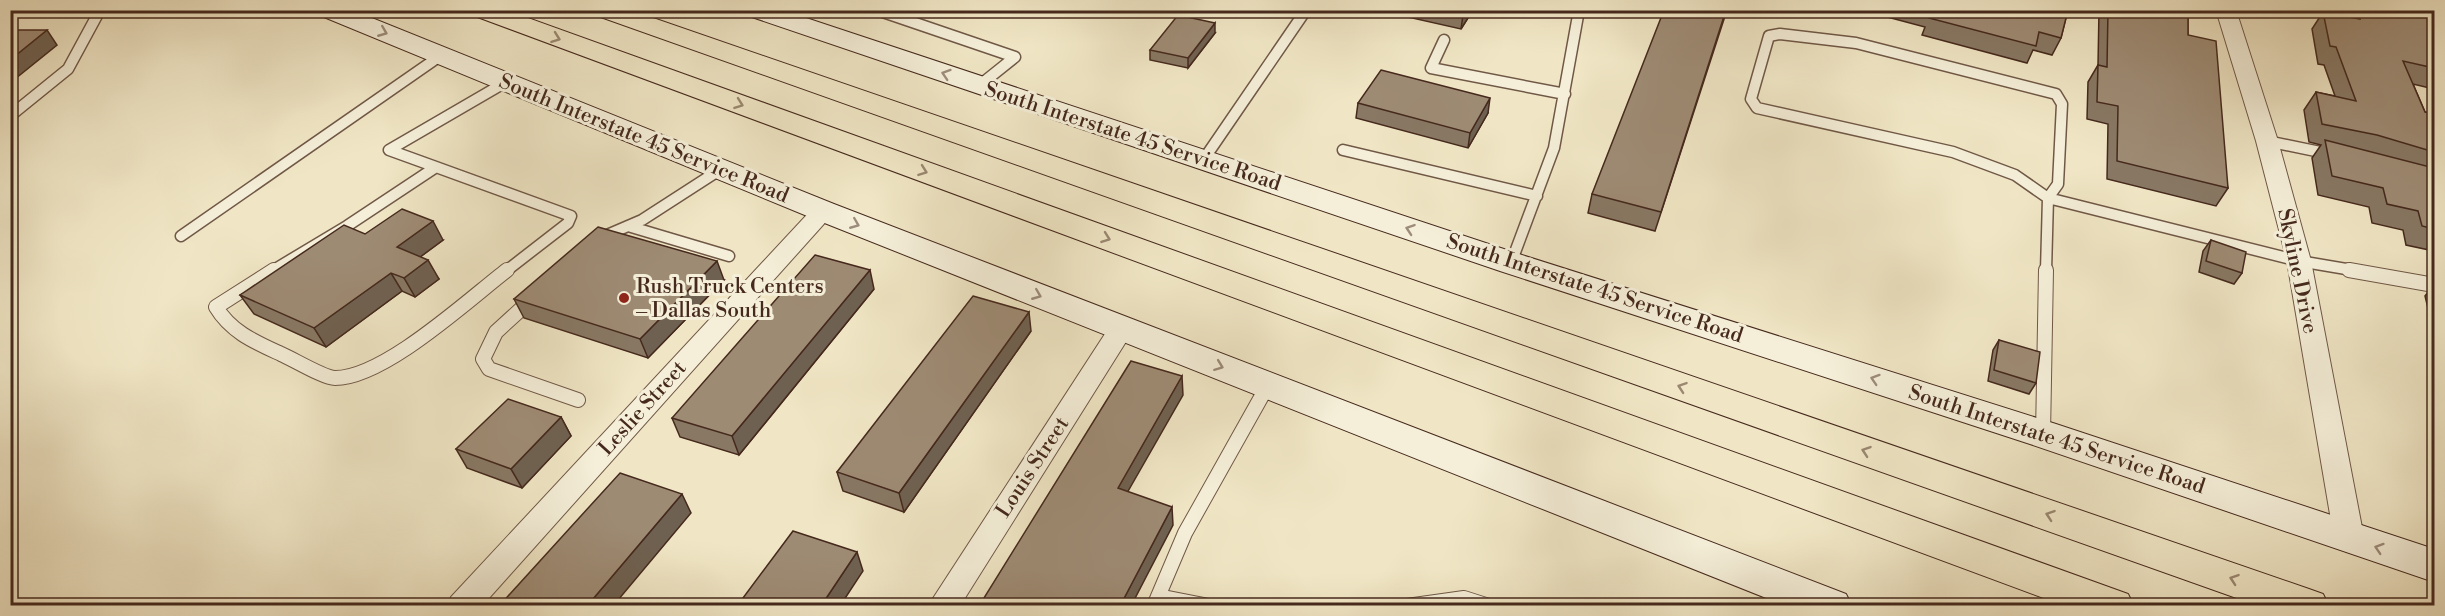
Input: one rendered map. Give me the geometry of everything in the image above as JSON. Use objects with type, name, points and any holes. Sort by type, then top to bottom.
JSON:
[{"type":"highway","points":[[482,10],[2114,606]]},
{"type":"highway","points":[[604,10],[2309,606]]},
{"type":"main road","name":"South Interstate 45 Service Road","points":[[328,10],[823,211],[1832,606]]},
{"type":"main road","name":"South Interstate 45 Service Road","points":[[755,10],[1511,263],[2043,434],[2434,566]]},
{"type":"street","name":"Skyline Drive","points":[[2226,10],[2267,141],[2299,261],[2349,538]]},
{"type":"street","name":"Leslie Street","points":[[462,606],[823,211]]},
{"type":"street","name":"Louis Street","points":[[944,606],[1121,329]]},
{"type":"lane","points":[[10,116],[68,69],[100,10]]},
{"type":"lane","points":[[877,10],[1015,57],[980,85]]},
{"type":"lane","points":[[1204,159],[1306,10]]},
{"type":"lane","points":[[1511,263],[1554,148],[1579,10]]},
{"type":"lane","points":[[2043,434],[2048,198],[2058,184],[2062,104],[2056,94],[1856,43],[1780,34],[1769,36],[1751,99],[1757,108],[1953,152],[2015,176],[2048,198],[2299,261],[2434,285]]},
{"type":"lane","points":[[1444,40],[1431,68],[1565,94]]},
{"type":"lane","points":[[181,236],[440,56]]},
{"type":"lane","points":[[436,167],[348,226],[243,288],[216,307],[226,323],[250,339],[334,378],[372,369],[421,337],[568,223],[571,216],[436,167],[389,150],[506,82]]},
{"type":"lane","points":[[2267,141],[2337,156]]},
{"type":"lane","points":[[1343,150],[1537,196]]},
{"type":"lane","points":[[593,242],[658,211],[721,169]]},
{"type":"lane","points":[[628,226],[729,256]]},
{"type":"lane","points":[[536,295],[496,332],[483,359],[489,369],[578,399]]},
{"type":"lane","points":[[1209,606],[1156,601],[1185,533],[1268,385]]},
{"type":"lane","points":[[1407,606],[1464,598],[1489,606]]},
{"type":"building","points":[[1445,10],[1466,10],[1463,15]]},
{"type":"building","points":[[1664,10],[1726,10],[1661,212],[1592,194]]},
{"type":"building","points":[[1932,10],[2068,10],[2061,38],[2039,32],[2036,46],[1929,18]]},
{"type":"building","points":[[2108,10],[2188,10],[2188,35],[2216,41],[2228,188],[2117,161],[2118,106],[2097,102],[2098,65],[2107,67]]},
{"type":"building","points":[[2358,10],[2410,10],[2434,15],[2434,68],[2403,61],[2425,112],[2434,114],[2434,152],[2377,135],[2322,124],[2316,92],[2356,101],[2336,47],[2330,46],[2323,12],[2360,19]]},
{"type":"building","points":[[1178,15],[1215,23],[1188,58],[1150,50]]},
{"type":"building","points":[[10,30],[47,30],[10,60]]},
{"type":"building","points":[[1381,70],[1490,98],[1470,133],[1358,103]]},
{"type":"building","points":[[2325,140],[2434,168],[2434,229],[2422,226],[2418,211],[2387,204],[2383,188],[2332,176]]},
{"type":"building","points":[[402,209],[433,221],[397,247],[428,260],[404,278],[391,273],[314,328],[240,295],[344,225],[365,234]]},
{"type":"building","name":"Rush Truck Centers – Dallas South","points":[[598,227],[717,261],[640,339],[514,299]]},
{"type":"building","points":[[2211,240],[2246,252],[2242,273],[2206,261]]},
{"type":"building","points":[[815,255],[870,270],[732,436],[672,418]]},
{"type":"building","points":[[973,296],[1029,312],[899,493],[837,472]]},
{"type":"building","points":[[1999,340],[2040,352],[2036,383],[1994,370]]},
{"type":"building","points":[[1131,361],[1182,376],[1118,488],[1172,507],[1120,606],[979,606]]},
{"type":"building","points":[[508,399],[561,417],[511,469],[456,449]]},
{"type":"building","points":[[620,473],[682,494],[587,606],[499,606]]},
{"type":"building","points":[[793,531],[857,552],[821,606],[737,606]]},
{"type":"place","name":"Rush Truck Centers – Dallas South","points":[[624,298]]}]
